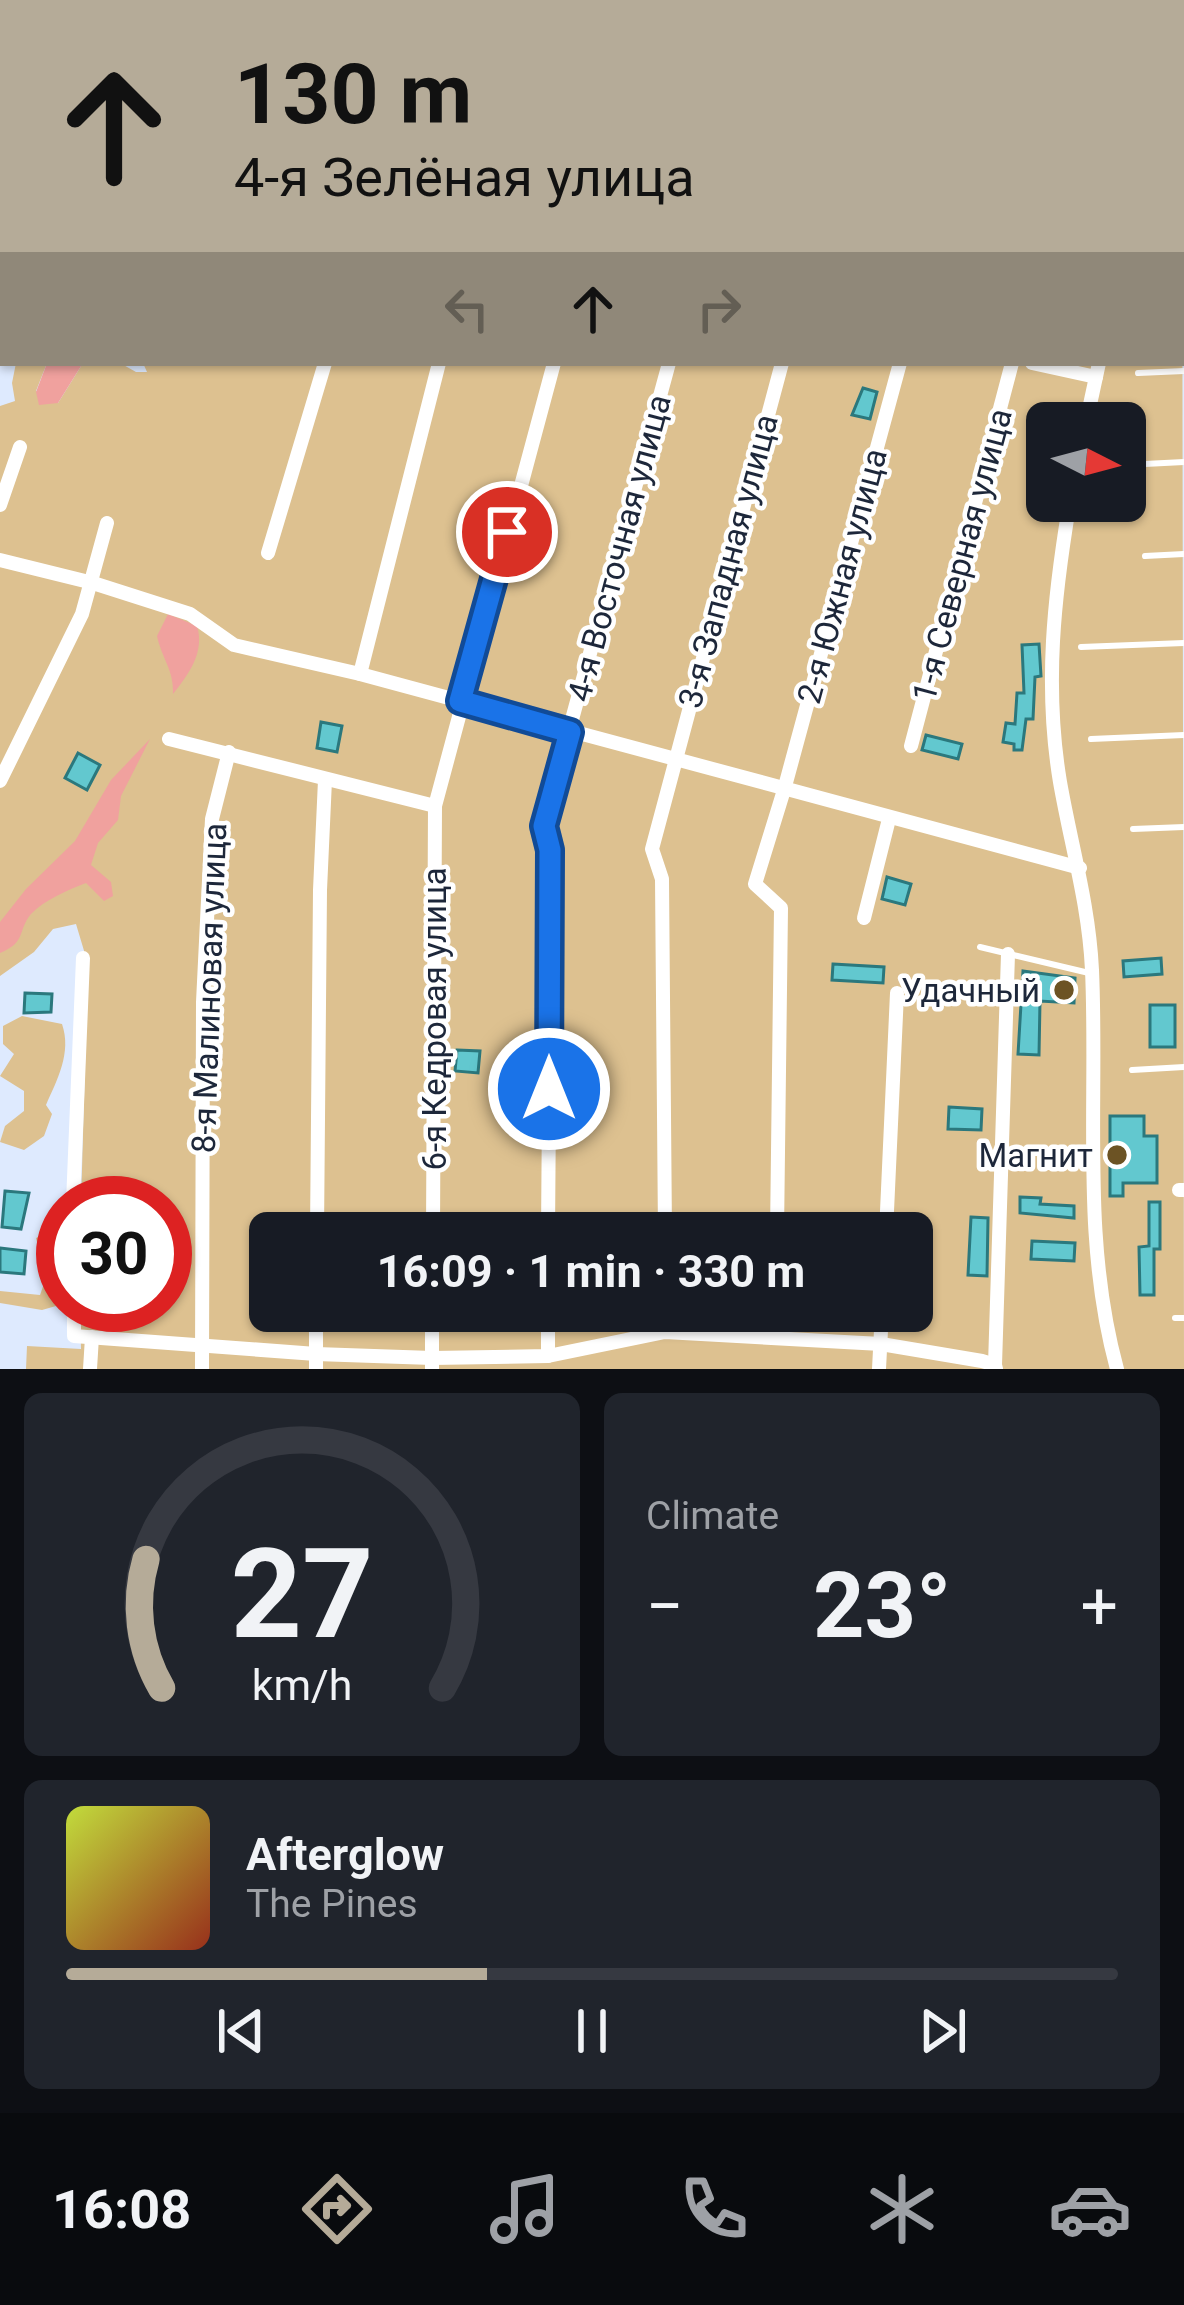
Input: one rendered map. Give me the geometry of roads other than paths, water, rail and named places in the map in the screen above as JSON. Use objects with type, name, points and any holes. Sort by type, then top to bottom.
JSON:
[{"type":"street","points":[[268,553],[325,366]]},
{"type":"street","points":[[360,674],[438,366]]},
{"type":"street","name":"6-я Кедровая улица","points":[[433,1212],[435,806],[553,366]]},
{"type":"street","name":"4-я Восточная улица","points":[[548,1212],[550,850],[544,826],[668,366]]},
{"type":"street","name":"3-я Западная улица","points":[[664,1212],[662,879],[652,849],[781,366]]},
{"type":"street","name":"2-я Южная улица","points":[[777,1212],[781,908],[754,884],[899,366]]},
{"type":"street","name":"1-я Северная улица","points":[[911,746],[1011,366]]},
{"type":"street","points":[[1060,366],[1097,370],[1090,402]]},
{"type":"street","points":[[0,505],[20,447]]},
{"type":"street","points":[[1067,522],[1054,605],[1051,698],[1093,974],[1095,1245],[1117,1369]]},
{"type":"street","points":[[0,781],[82,614],[107,523]]},
{"type":"street","points":[[0,560],[190,614],[234,645],[360,674],[1080,868]]},
{"type":"street","points":[[169,739],[435,806]]},
{"type":"street","name":"8-я Малиновая улица","points":[[202,1369],[203,1002],[212,819],[229,752]]},
{"type":"street","points":[[317,1212],[320,890],[326,780]]},
{"type":"street","points":[[864,918],[890,818]]},
{"type":"street","points":[[74,1332],[74,1336],[203,1345],[316,1362],[432,1364],[548,1356],[665,1332],[776,1336],[881,1344],[996,1367],[1008,954]]},
{"type":"street","points":[[74,1176],[83,958]]},
{"type":"street","points":[[887,1212],[897,993]]},
{"type":"street","points":[[432,1332],[432,1364]]},
{"type":"street","points":[[548,1332],[548,1356]]},
{"type":"street","points":[[879,1369],[881,1332]]},
{"type":"street","points":[[90,1369],[92,1337]]},
{"type":"lane","points":[[1138,373],[1184,370]]},
{"type":"lane","points":[[1146,465],[1184,462]]},
{"type":"lane","points":[[1145,556],[1184,554]]},
{"type":"lane","points":[[1081,647],[1184,643]]},
{"type":"lane","points":[[1091,739],[1184,735]]},
{"type":"lane","points":[[1133,829],[1184,826]]},
{"type":"lane","points":[[980,947],[1093,974]]},
{"type":"lane","points":[[1132,1070],[1184,1067]]},
{"type":"place","name":"Удачный","points":[[1064,990]]},
{"type":"place","name":"Магнит","points":[[1117,1155]]}]
